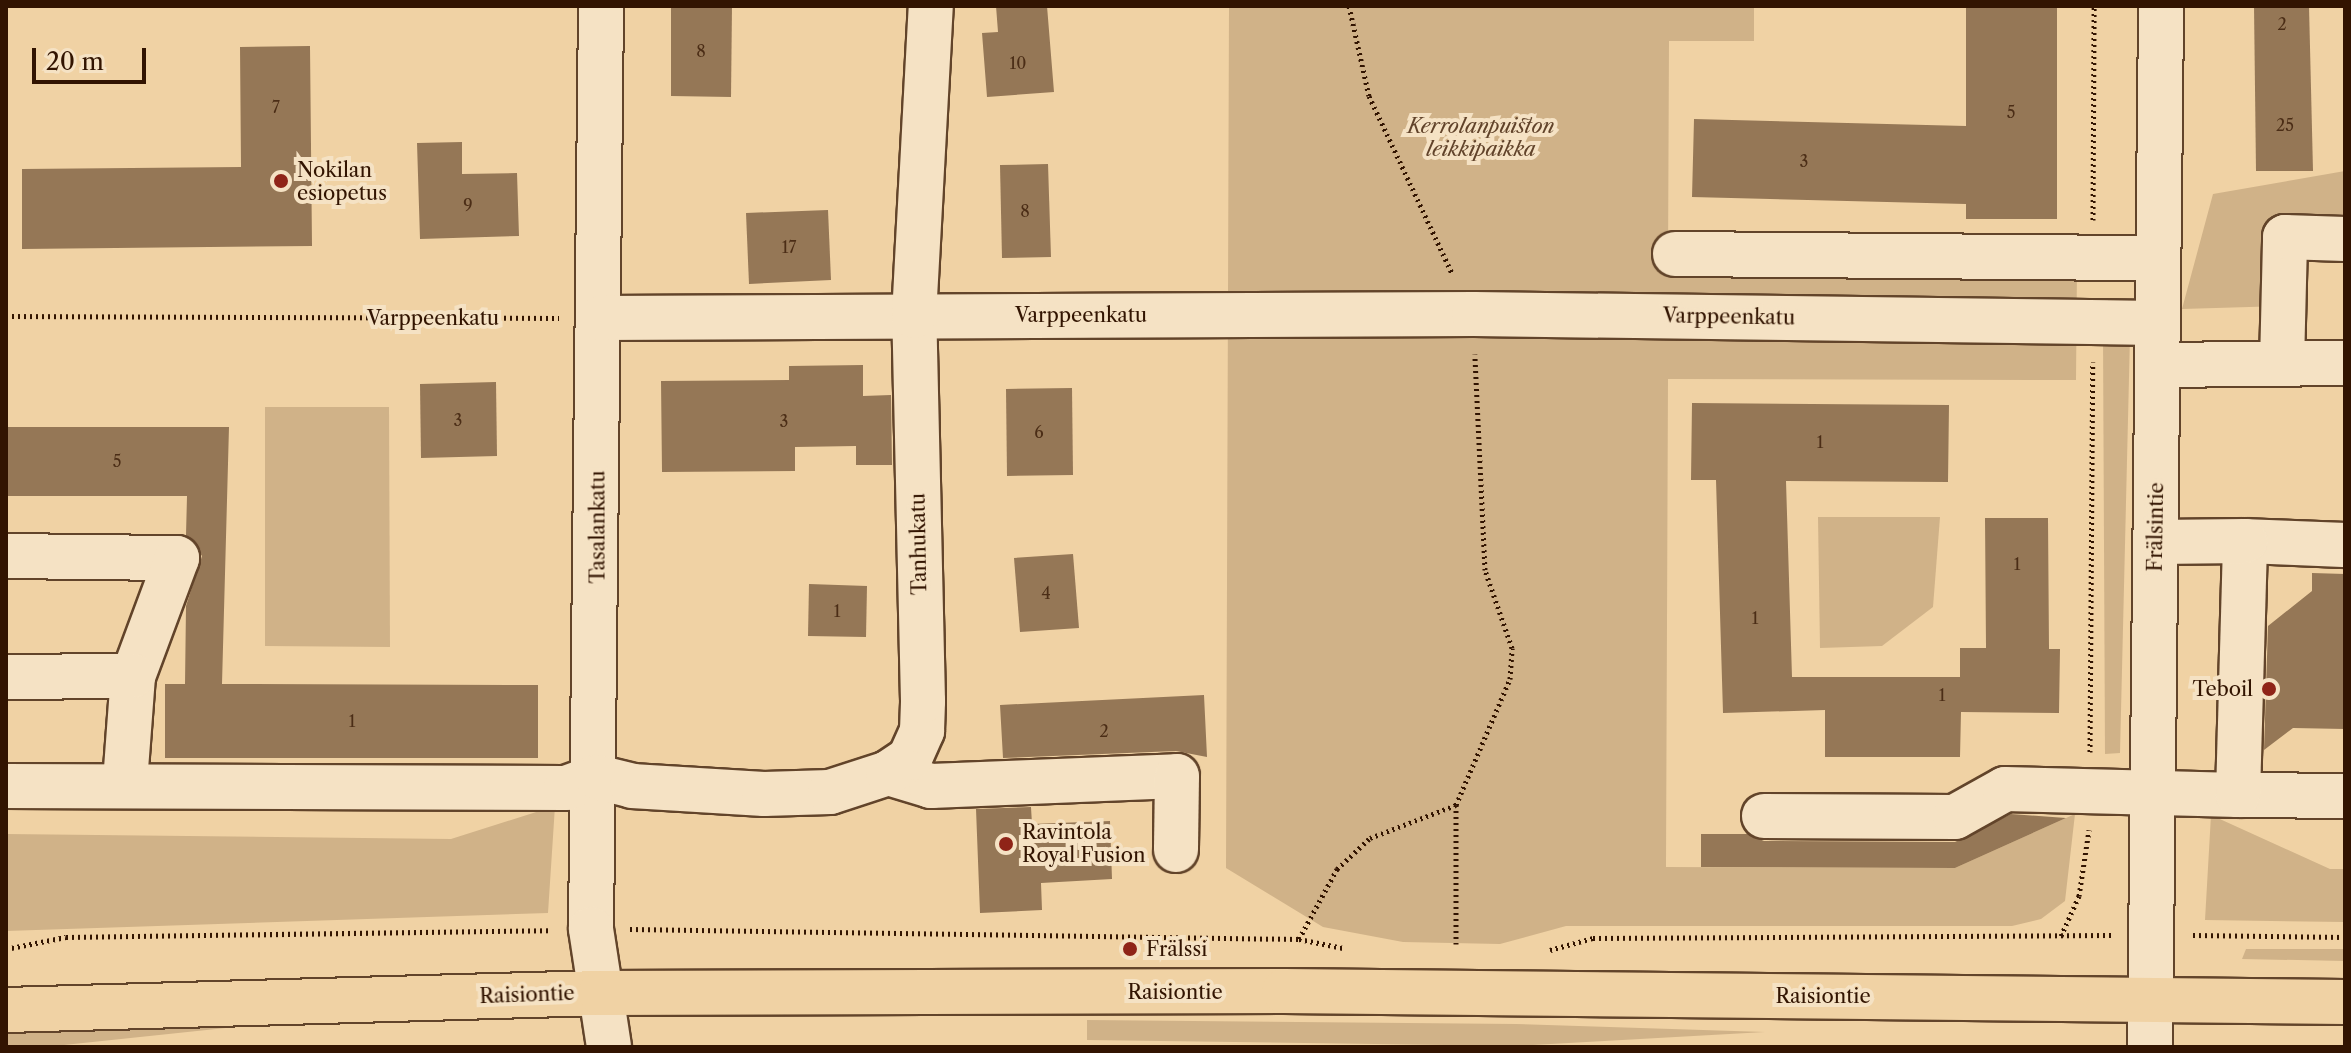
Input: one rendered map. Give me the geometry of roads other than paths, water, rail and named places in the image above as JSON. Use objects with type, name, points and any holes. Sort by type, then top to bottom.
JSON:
[{"type":"main road","name":"Raisiontie","points":[[6,1010],[601,993],[2345,1002]]},
{"type":"street","name":"Tasalankatu","points":[[601,6],[597,777],[591,929],[609,1047]]},
{"type":"street","name":"Tanhukatu","points":[[597,777],[632,786],[764,794],[830,792],[888,773],[910,758],[922,731],[914,316],[931,6]]},
{"type":"street","name":"Frälsintie","points":[[2150,1047],[2154,935],[2161,6]]},
{"type":"street","points":[[2282,364],[2285,237],[2345,239]]},
{"type":"street","points":[[1675,254],[2158,258]]},
{"type":"street","name":"Varppeenkatu","points":[[600,318],[1474,314],[2093,322],[2158,344],[2282,364],[2345,363]]},
{"type":"street","points":[[2238,795],[2245,541]]},
{"type":"street","points":[[2156,542],[2245,541],[2345,545]]},
{"type":"street","points":[[6,556],[177,558],[133,676],[125,783]]},
{"type":"street","points":[[6,677],[133,676]]},
{"type":"street","points":[[888,773],[931,786],[1177,776],[1176,850]]},
{"type":"street","points":[[6,786],[125,783],[566,788],[597,777]]},
{"type":"street","points":[[1764,816],[1955,817],[2005,789],[2154,796],[2345,796]]},
{"type":"place","name":"Nokilan esiopetus","points":[[281,181]]},
{"type":"place","name":"Teboil","points":[[2269,689]]},
{"type":"place","name":"Ravintola Royal Fusion","points":[[1006,844]]},
{"type":"place","name":"Frälssi","points":[[1130,949]]},
{"type":"park label","name":"Kerrolanpuiston leikkipaikka","points":[[1481,138]]}]
